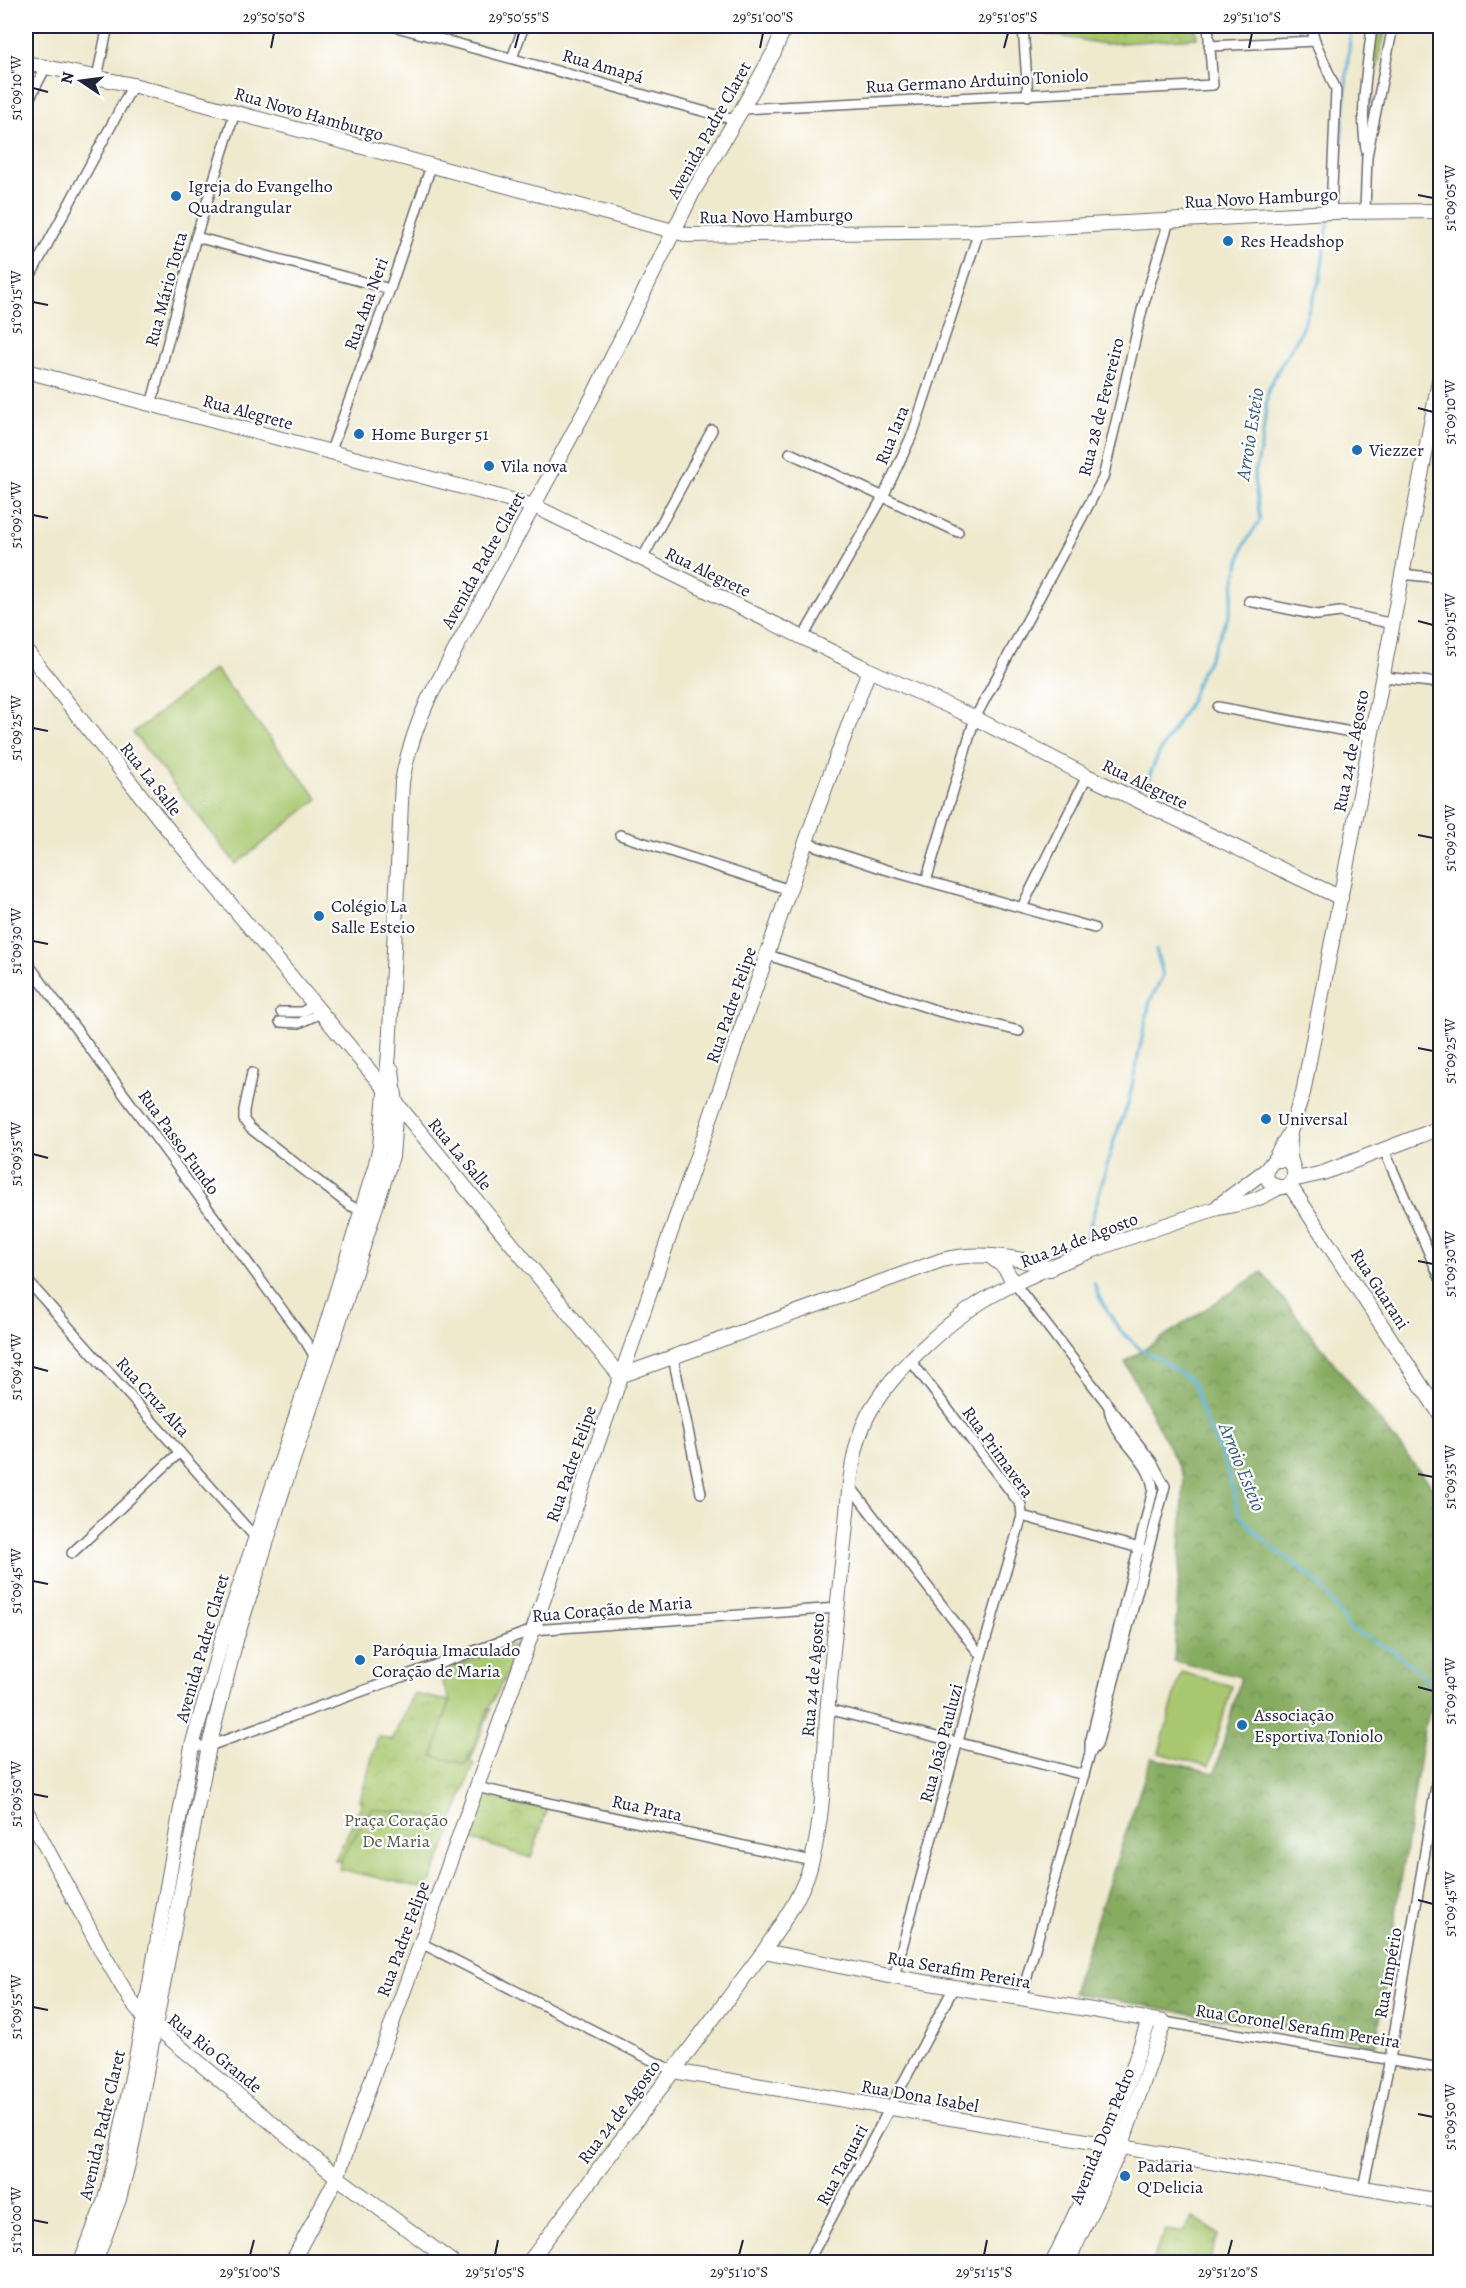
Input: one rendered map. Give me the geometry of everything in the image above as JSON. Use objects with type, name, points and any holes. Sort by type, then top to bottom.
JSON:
[{"type":"street","points":[[97,77],[108,26]]},
{"type":"street","name":"Rua Amapá","points":[[393,26],[739,115]]},
{"type":"street","points":[[512,58],[524,26]]},
{"type":"street","name":"Avenida Padre Claret","points":[[95,2262],[119,2199],[155,2027],[208,1746],[236,1640],[283,1489],[319,1353],[380,1146],[389,1053],[399,814],[406,758],[416,726],[428,700],[593,396],[693,192],[774,52],[785,26]]},
{"type":"street","points":[[1023,26],[1028,96]]},
{"type":"street","points":[[1208,26],[1209,46],[1315,41]]},
{"type":"street","points":[[1311,26],[1336,90],[1331,212]]},
{"type":"street","points":[[1367,156],[1364,111],[1372,26]]},
{"type":"street","points":[[1365,211],[1367,156],[1393,26]]},
{"type":"street","name":"Rua Germano Arduino Toniolo","points":[[739,115],[1213,85],[1209,46]]},
{"type":"street","name":"Rua Novo Hamburgo","points":[[26,63],[132,85],[688,235],[979,231],[1331,212],[1440,211]]},
{"type":"street","points":[[26,105],[46,67]]},
{"type":"street","points":[[26,284],[132,85]]},
{"type":"street","name":"Rua Mário Totta","points":[[151,405],[196,237],[235,112]]},
{"type":"street","name":"Rua Ana Neri","points":[[330,453],[390,289],[431,166]]},
{"type":"street","name":"Rua 28 de Fevereiro","points":[[926,881],[975,718],[1103,478],[1142,310],[1169,221]]},
{"type":"street","name":"Rua Iara","points":[[803,637],[884,497],[912,433],[979,231]]},
{"type":"street","points":[[196,237],[390,289]]},
{"type":"street","name":"Rua Alegrete","points":[[26,371],[534,506],[869,670],[975,718],[1087,776],[1341,898]]},
{"type":"street","name":"Rua 24 de Agosto","points":[[1215,1208],[1270,1165],[1290,1132],[1304,1093],[1440,376]]},
{"type":"street","points":[[642,560],[712,430]]},
{"type":"street","points":[[790,453],[958,532]]},
{"type":"street","points":[[1401,574],[1440,578]]},
{"type":"street","points":[[1250,601],[1317,615],[1340,612],[1393,624]]},
{"type":"street","name":"Rua La Salle","points":[[26,650],[168,830],[384,1088],[620,1376]]},
{"type":"street","name":"Rua Padre Felipe","points":[[292,2262],[337,2177],[533,1630],[817,810],[869,670]]},
{"type":"street","points":[[1384,677],[1440,683]]},
{"type":"street","points":[[1218,707],[1372,736]]},
{"type":"street","points":[[1022,907],[1087,776]]},
{"type":"street","points":[[620,835],[790,890]]},
{"type":"street","points":[[807,843],[926,881],[1094,928]]},
{"type":"street","points":[[768,955],[941,1012],[1019,1031]]},
{"type":"street","name":"Rua Passo Fundo","points":[[26,961],[319,1353]]},
{"type":"street","points":[[281,1017],[299,1023],[317,1009]]},
{"type":"street","name":"Avenida Padre Claret","points":[[319,1353],[392,1155],[396,1105],[389,1053]]},
{"type":"street","points":[[252,1073],[244,1110],[244,1120],[250,1128],[349,1205],[362,1211]]},
{"type":"street","points":[[1270,1165],[1283,1159],[1289,1178],[1323,1173],[1440,1128]]},
{"type":"street","name":"Rua 24 de Agosto","points":[[529,2262],[764,1951],[797,1898],[812,1861],[820,1812],[850,1486],[858,1441],[867,1417],[881,1394],[911,1361],[960,1317],[984,1300],[1050,1269],[1215,1208],[1256,1200],[1289,1178],[1290,1132]]},
{"type":"street","points":[[1383,1150],[1440,1278]]},
{"type":"street","name":"Rua Guarani","points":[[1270,1165],[1267,1180],[1270,1184],[1289,1178],[1440,1414]]},
{"type":"street","points":[[620,1376],[942,1260],[966,1256],[1007,1257],[1032,1262],[1050,1269]]},
{"type":"street","points":[[991,1257],[1004,1267],[1152,1462],[1165,1486],[1142,1548],[1125,1607],[1090,1743],[1090,1753],[1021,1998]]},
{"type":"street","name":"Rua Cruz Alta","points":[[26,1279],[255,1538]]},
{"type":"street","points":[[673,1357],[701,1493]]},
{"type":"street","name":"Rua Primavera","points":[[911,1361],[1021,1505],[1022,1516],[1142,1548]]},
{"type":"street","name":"Avenida Padre Claret","points":[[81,2262],[105,2200],[116,2157],[144,2017],[192,1746],[222,1639],[255,1538],[310,1391]]},
{"type":"street","points":[[1109,1408],[1111,1421],[1150,1477],[1153,1490],[1142,1548]]},
{"type":"street","points":[[72,1553],[180,1452]]},
{"type":"street","points":[[850,1486],[981,1656]]},
{"type":"street","name":"Rua João Pauluzi","points":[[894,1977],[960,1741],[981,1656],[1022,1516]]},
{"type":"street","name":"Rua Coração de Maria","points":[[192,1746],[208,1746],[533,1630],[837,1608]]},
{"type":"street","points":[[828,1709],[960,1741],[1084,1775]]},
{"type":"street","name":"Rua Império","points":[[1363,2188],[1390,2059],[1440,1763]]},
{"type":"street","name":"Rua Prata","points":[[476,1787],[812,1861]]},
{"type":"street","name":"Rua Rio Grande","points":[[26,1810],[102,1952],[130,2001],[144,2017],[337,2177],[452,2262]]},
{"type":"street","name":"Rua Dona Isabel","points":[[421,1942],[673,2072],[1440,2201]]},
{"type":"street","name":"Rua Serafim Pereira","points":[[764,1951],[894,1977],[1149,2020]]},
{"type":"street","name":"Rua Taquari","points":[[808,2262],[954,1987]]},
{"type":"street","name":"Rua Coronel Serafim Pereira","points":[[1149,2020],[1440,2068]]},
{"type":"street","name":"Avenida Dom Pedro","points":[[1114,2146],[1149,2020]]},
{"type":"street","name":"Avenida Dom Pedro","points":[[1068,2262],[1078,2242],[1093,2192],[1164,2022]]},
{"type":"street","name":"Avenida Dom Pedro","points":[[1053,2262],[1064,2236],[1093,2192]]},
{"type":"street","points":[[1064,2236],[1078,2242]]},
{"type":"green space","points":[[1030,26],[1196,26],[1197,38],[1105,44],[1031,31]]},
{"type":"green space","points":[[1377,26],[1386,26],[1370,103]]},
{"type":"green space","points":[[215,669],[318,799],[236,864],[133,733]]},
{"type":"green space","points":[[1262,1272],[1440,1497],[1440,1691],[1425,1723],[1376,2046],[1072,1993],[1151,1758],[1215,1773],[1241,1677],[1174,1661],[1184,1477],[1125,1362]]},
{"type":"green space","points":[[524,1641],[488,1710],[466,1764],[433,1756],[450,1701],[438,1672]]},
{"type":"green space","points":[[1181,1672],[1232,1686],[1209,1766],[1159,1753]]},
{"type":"green space","name":"Praça Coração De Maria","points":[[413,1694],[491,1709],[470,1762],[474,1764],[451,1825],[420,1886],[335,1860],[363,1801],[360,1801],[378,1736],[392,1740]]},
{"type":"green space","points":[[478,1790],[548,1807],[531,1858],[464,1837]]},
{"type":"green space","points":[[371,1809],[418,1813],[455,1824],[427,1889],[339,1869],[343,1856]]},
{"type":"green space","points":[[1193,2218],[1218,2235],[1209,2262],[1151,2262],[1166,2230],[1182,2232]]},
{"type":"waterway","name":"Arroio Esteio","points":[[1337,190],[1351,26]]},
{"type":"waterway","name":"Arroio Esteio","points":[[1149,787],[1150,774],[1158,755],[1190,702],[1201,672],[1229,615],[1244,545],[1260,520],[1254,478],[1262,442],[1268,391],[1299,335],[1320,279],[1329,217]]},
{"type":"waterway","name":"Arroio Esteio","points":[[1086,1240],[1114,1140],[1128,1104],[1150,1001],[1163,975],[1156,950]]},
{"type":"waterway","name":"Arroio Esteio","points":[[1094,1283],[1100,1299],[1119,1329],[1140,1349],[1160,1359],[1193,1382],[1205,1420],[1228,1471],[1239,1513],[1250,1526],[1269,1545],[1311,1576],[1323,1588],[1350,1629],[1396,1652],[1440,1690]]},
{"type":"place","name":"Igreja do Evangelho Quadrangular","points":[[176,196]]},
{"type":"place","name":"Res Headshop","points":[[1228,241]]},
{"type":"place","name":"Home Burger 51","points":[[359,434]]},
{"type":"place","name":"Viezzer","points":[[1357,450]]},
{"type":"place","name":"Vila nova","points":[[489,466]]},
{"type":"place","name":"Colégio La Salle Esteio","points":[[319,916]]},
{"type":"place","name":"Universal","points":[[1266,1119]]},
{"type":"place","name":"Paróquia Imaculado Coração de Maria","points":[[360,1660]]},
{"type":"place","name":"Associação Esportiva Toniolo","points":[[1242,1725]]},
{"type":"place","name":"Padaria Q'Delicia","points":[[1125,2176]]}]
